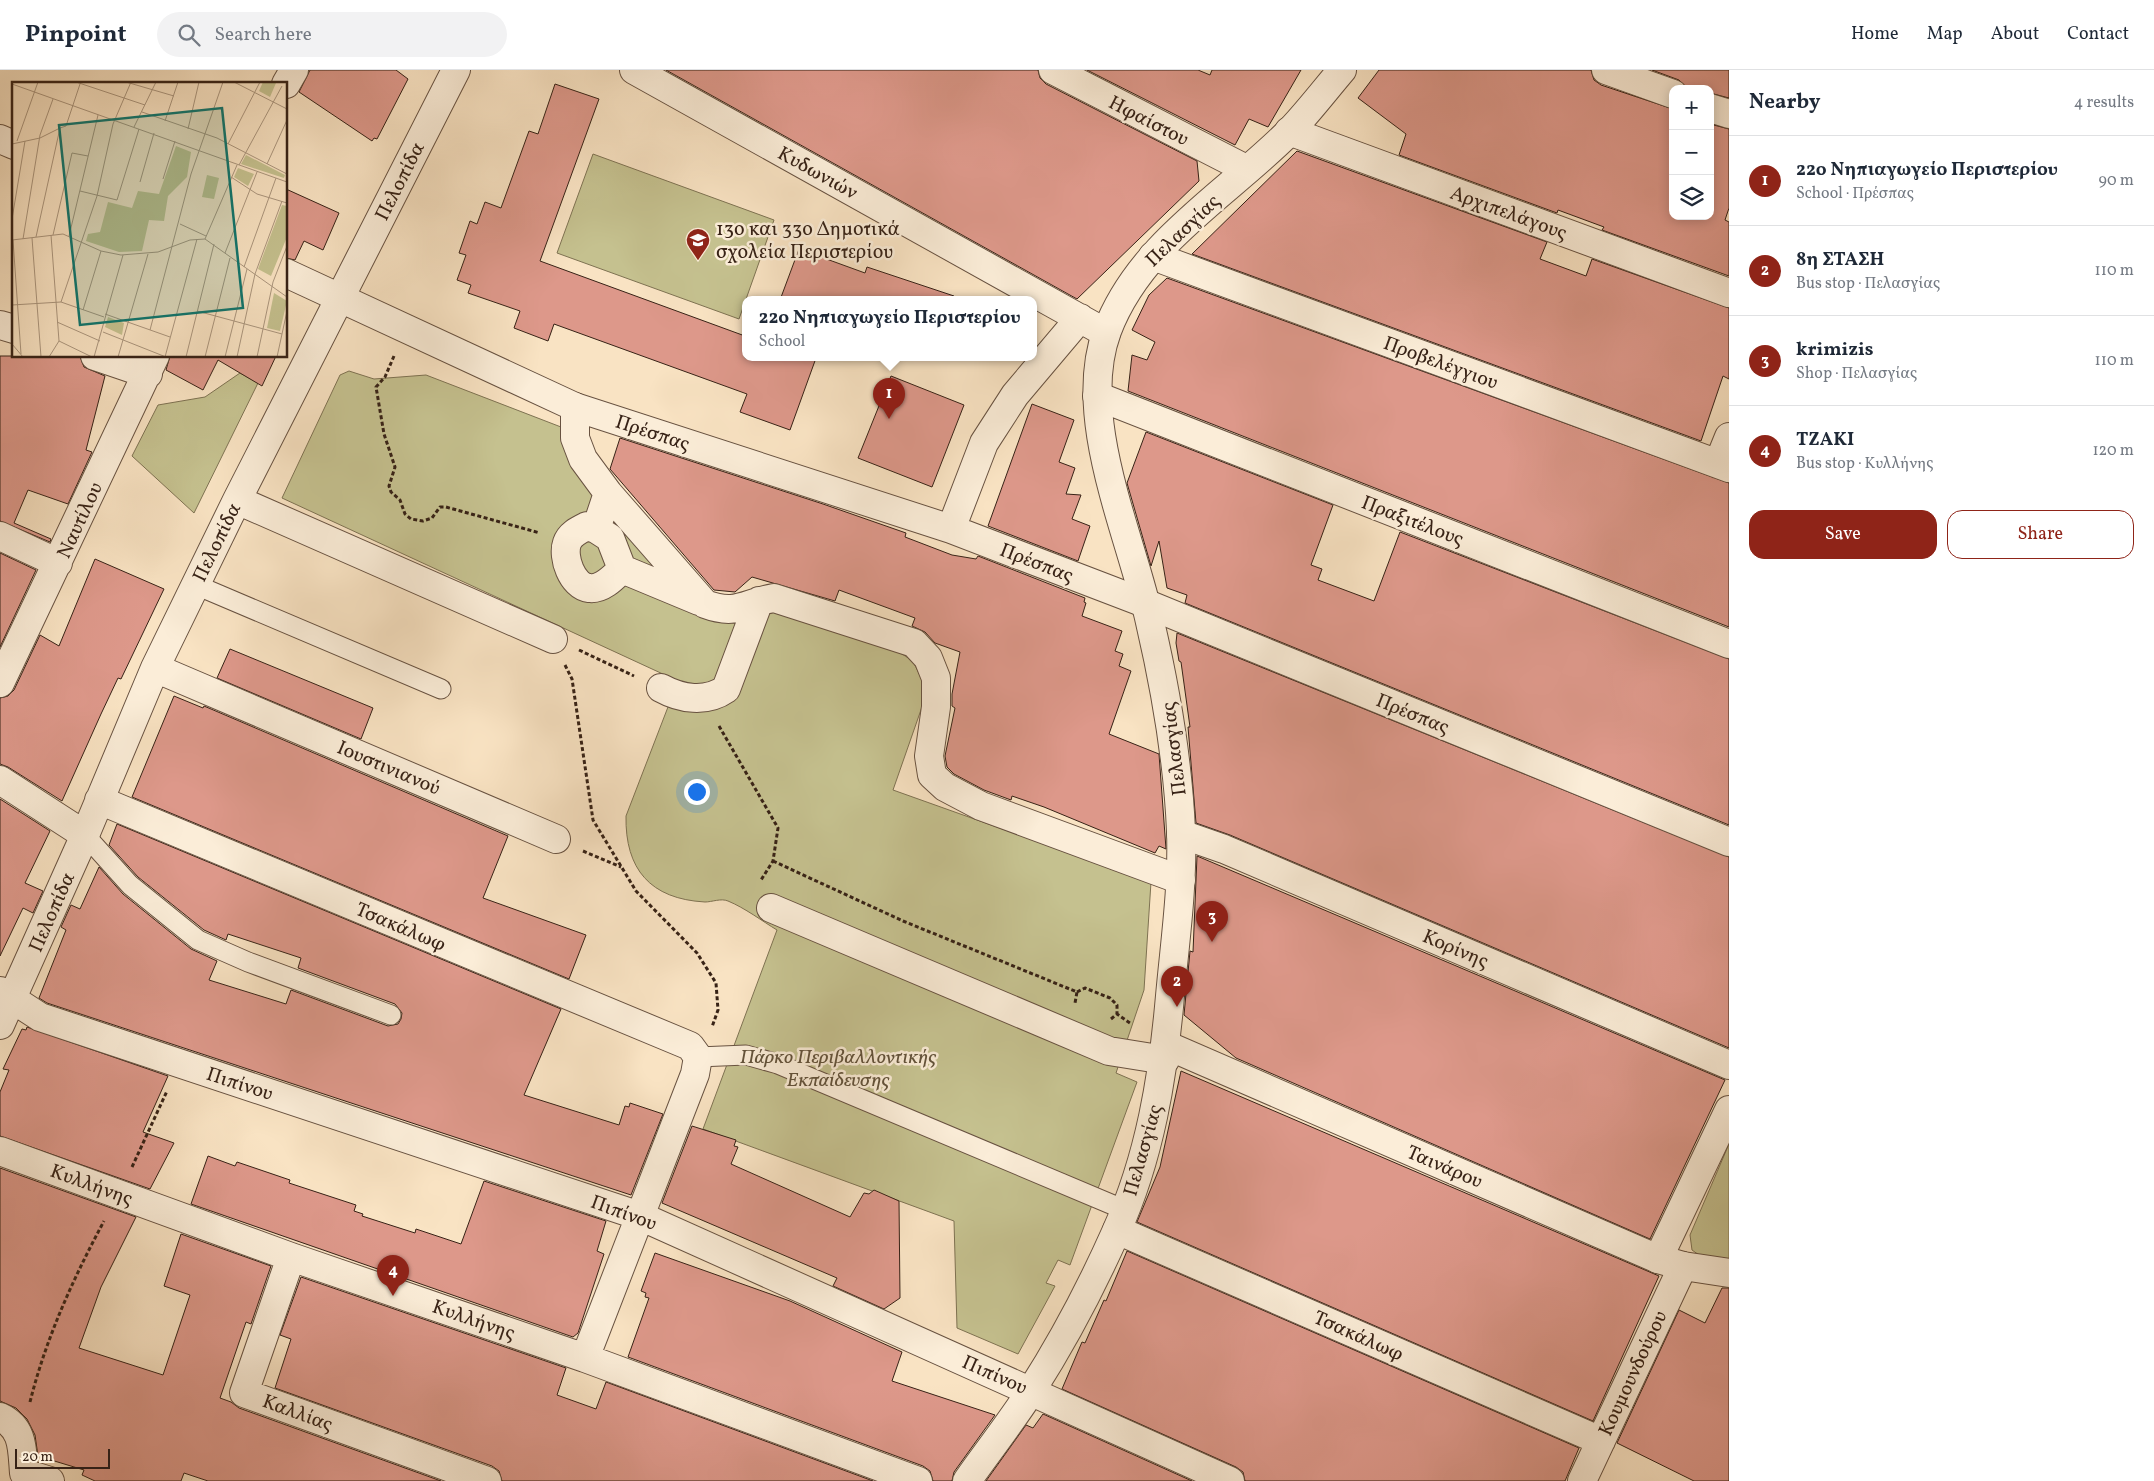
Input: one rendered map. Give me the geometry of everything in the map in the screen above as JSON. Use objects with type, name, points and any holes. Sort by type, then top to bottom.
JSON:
[{"type":"street","points":[[287,82],[294,70]]},
{"type":"street","name":"Πελοπίδα","points":[[0,1025],[6,995],[85,835],[155,668],[237,500],[456,70]]},
{"type":"street","name":"Κυδωνιών","points":[[634,70],[1106,333]]},
{"type":"street","name":"Ηφαίστου","points":[[1053,70],[1246,169]]},
{"type":"street","name":"Πελασγίας","points":[[967,1481],[1031,1391],[1077,1309],[1121,1220],[1146,1152],[1165,1053],[1180,880],[1181,834],[1173,734],[1147,604],[1104,458],[1097,396],[1106,333],[1126,292],[1152,256],[1289,132],[1342,70]]},
{"type":"street","points":[[1606,70],[1669,93]]},
{"type":"street","points":[[1714,109],[1729,114]]},
{"type":"street","name":"Αρχιπελάγους","points":[[1289,132],[1729,293]]},
{"type":"street","points":[[0,139],[12,144]]},
{"type":"street","name":"Προβελέγγιου","points":[[1152,256],[1724,466]]},
{"type":"street","name":"Πρέσπας","points":[[288,274],[575,407],[951,529],[1147,604],[1729,842]]},
{"type":"street","points":[[951,529],[984,443],[1020,388],[1080,318]]},
{"type":"street","points":[[0,325],[12,329]]},
{"type":"street","points":[[108,358],[152,365]]},
{"type":"street","name":"Ναυτίλου","points":[[0,683],[152,365]]},
{"type":"street","name":"Πραξιτέλους","points":[[1097,396],[1729,644]]},
{"type":"street","points":[[575,407],[575,438],[583,458],[608,493],[705,604]]},
{"type":"street","points":[[1724,466],[1729,437]]},
{"type":"street","points":[[596,529],[608,493]]},
{"type":"street","points":[[237,500],[553,639]]},
{"type":"street","points":[[622,569],[600,586],[588,588],[575,580],[565,552],[568,541],[577,530],[587,526],[596,529],[610,538],[622,569],[722,610],[739,609],[759,600],[774,598],[914,643],[928,658],[936,678],[936,707],[929,756],[932,775],[945,787],[981,806],[1180,880]]},
{"type":"street","points":[[0,536],[58,563]]},
{"type":"street","points":[[661,688],[678,697],[717,695],[726,689],[759,600]]},
{"type":"street","name":"Ιουστινιανού","points":[[155,668],[556,839]]},
{"type":"street","points":[[0,780],[85,835]]},
{"type":"street","name":"Τσακάλωφ","points":[[99,800],[690,1046],[698,1057]]},
{"type":"street","name":"Κορίνης","points":[[1181,834],[1224,848],[1729,1065]]},
{"type":"street","name":"Ταινάρου","points":[[771,908],[1109,1052],[1165,1053],[1670,1262],[1729,1273]]},
{"type":"street","name":"Πιπίνου","points":[[6,995],[40,1017],[640,1216],[1230,1481]]},
{"type":"street","points":[[586,1358],[695,1074],[698,1057]]},
{"type":"street","name":"Κουμουνδούρου","points":[[1582,1481],[1601,1441],[1729,1110]]},
{"type":"street","name":"Κυλλήνης","points":[[0,1151],[292,1257],[586,1358],[918,1481]]},
{"type":"street","name":"Τσακάλωφ","points":[[1121,1220],[1601,1441]]},
{"type":"street","name":"Καλλίας","points":[[292,1257],[244,1393],[487,1481]]},
{"type":"street","points":[[0,1417],[11,1422],[21,1439],[25,1477],[50,1481]]},
{"type":"lane","points":[[196,585],[440,689]]},
{"type":"lane","points":[[85,835],[130,885],[198,940],[248,962],[391,1015]]},
{"type":"lane","points":[[698,1057],[746,1055],[778,1064],[1121,1220]]},
{"type":"path","points":[[397,325],[395,354],[384,377],[376,387],[384,434],[395,467],[389,486],[391,492],[400,500],[405,514],[411,519],[423,521],[432,518],[440,507],[446,507],[568,541]]},
{"type":"path","points":[[553,639],[661,688]]},
{"type":"path","points":[[553,639],[572,679],[593,820],[636,891],[697,953],[716,983],[718,1010],[698,1057]]},
{"type":"path","points":[[725,738],[778,828],[773,861],[757,885]]},
{"type":"path","points":[[556,839],[622,867]]},
{"type":"path","points":[[773,861],[903,921],[1077,992],[1085,988],[1110,998],[1117,1005],[1117,1014],[1112,1019],[1104,1020]]},
{"type":"path","points":[[1077,992],[1075,1003],[1077,1011]]},
{"type":"path","points":[[1117,1014],[1165,1053]]},
{"type":"path","points":[[21,1439],[32,1392],[67,1292],[118,1194],[178,1063]]},
{"type":"green space","points":[[593,154],[774,220],[747,296],[742,296],[742,311],[739,319],[557,253]]},
{"type":"green space","name":"Πάρκο Περιβαλλοντικής Εκπαίδευσης","points":[[349,371],[374,379],[426,375],[561,427],[588,477],[703,610],[782,610],[891,647],[913,661],[923,682],[923,704],[893,790],[1151,882],[1144,990],[1116,1073],[1137,1082],[1070,1265],[1058,1260],[1046,1283],[1055,1286],[1018,1354],[957,1328],[954,1221],[703,1129],[777,930],[725,900],[705,902],[686,900],[669,895],[644,878],[636,866],[630,851],[626,816],[678,681],[282,498],[340,375]]},
{"type":"green space","points":[[240,373],[258,383],[194,513],[132,456],[158,405],[205,397]]},
{"type":"green space","points":[[1729,1144],[1729,1259],[1699,1255],[1692,1250],[1690,1235]]},
{"type":"building","points":[[310,70],[396,70],[408,79],[377,139],[374,138],[372,141],[299,92]]},
{"type":"building","points":[[666,70],[1038,70],[1040,78],[1046,84],[1197,161],[1199,181],[1077,299]]},
{"type":"building","points":[[1087,70],[1198,70],[1210,75],[1212,70],[1301,70],[1268,127],[1249,119],[1235,145]]},
{"type":"building","points":[[1379,70],[1591,70],[1594,80],[1601,85],[1669,108],[1669,220],[1714,220],[1714,125],[1729,129],[1729,208],[1725,220],[1729,222],[1729,276],[1602,230],[1604,227],[1558,210],[1557,213],[1399,155],[1406,134],[1358,98]]},
{"type":"building","points":[[1652,70],[1729,70],[1729,98],[1714,94],[1714,85],[1683,85],[1679,80]]},
{"type":"building","points":[[555,84],[599,99],[540,261],[742,335],[742,361],[815,361],[790,430],[740,412],[747,394],[554,324],[548,341],[514,328],[520,311],[468,293],[471,285],[457,280],[466,255],[459,253],[470,221],[477,224],[485,202],[501,208],[529,131],[538,134]]},
{"type":"building","points":[[1297,151],[1547,242],[1540,259],[1586,276],[1592,259],[1729,308],[1729,379],[1723,376],[1701,441],[1192,254]]},
{"type":"building","points":[[288,190],[339,213],[323,250],[304,241],[295,260],[288,258]]},
{"type":"building","points":[[799,249],[865,273],[867,267],[954,296],[781,296]]},
{"type":"building","points":[[1167,278],[1729,483],[1729,627],[1128,391],[1132,355],[1147,360],[1155,342],[1132,330],[1149,295]]},
{"type":"building","points":[[0,356],[12,356],[12,358],[81,358],[84,367],[105,376],[86,450],[92,452],[68,504],[28,490],[14,523],[51,539],[50,542],[0,521]]},
{"type":"building","points":[[169,358],[275,358],[262,386],[218,360],[203,390],[166,370]]},
{"type":"building","points":[[891,376],[964,405],[932,487],[858,458]]},
{"type":"building","points":[[1032,404],[1074,420],[1059,462],[1075,468],[1066,494],[1081,495],[1072,519],[1090,526],[1078,561],[988,526]]},
{"type":"building","points":[[1146,432],[1333,505],[1311,565],[1322,569],[1318,580],[1374,601],[1400,532],[1729,659],[1729,825],[1185,603],[1187,595],[1167,588],[1159,541],[1151,566],[1127,483]]},
{"type":"building","points":[[620,438],[906,533],[905,537],[952,555],[976,559],[978,556],[1085,598],[1084,602],[1086,603],[1082,616],[1122,631],[1115,651],[1123,654],[1119,666],[1131,671],[1109,734],[1159,754],[1166,849],[1159,846],[1155,853],[1044,807],[1012,796],[1011,800],[984,790],[954,774],[947,767],[945,756],[955,708],[952,706],[952,694],[960,652],[935,643],[925,632],[912,626],[915,618],[839,590],[835,601],[752,577],[735,592],[714,590],[610,469]]},
{"type":"building","points":[[0,553],[36,570],[0,647]]},
{"type":"building","points":[[95,559],[164,589],[121,679],[118,678],[62,801],[8,767],[0,764],[0,698],[8,696],[14,690],[40,635],[59,646]]},
{"type":"building","points":[[1177,633],[1729,857],[1729,1048],[1230,835],[1196,823],[1188,727],[1190,727],[1181,662],[1179,661],[1176,643]]},
{"type":"building","points":[[230,649],[373,708],[361,739],[217,678]]},
{"type":"building","points":[[174,696],[203,708],[204,706],[508,836],[483,898],[586,935],[569,979],[132,797]]},
{"type":"building","points":[[0,799],[50,831],[25,883],[43,891],[33,913],[23,908],[0,956]]},
{"type":"building","points":[[117,824],[561,1009],[524,1095],[619,1125],[625,1106],[629,1107],[630,1103],[663,1114],[631,1195],[47,1003],[39,998],[66,930],[61,927],[71,905],[80,909],[99,867],[123,894],[191,949],[217,961],[209,980],[286,1004],[291,990],[388,1026],[398,1024],[401,1019],[402,1013],[395,1004],[298,968],[301,958],[228,934],[226,940],[204,930],[138,877],[109,845]]},
{"type":"building","points":[[1197,856],[1725,1080],[1650,1239],[1236,1058],[1184,1015],[1190,951],[1193,952]]},
{"type":"building","points":[[27,1027],[168,1076],[143,1132],[174,1143],[150,1189],[0,1136],[0,1092],[9,1070],[3,1069],[22,1029],[26,1030]]},
{"type":"building","points":[[1181,1071],[1659,1276],[1593,1421],[1137,1222],[1160,1167]]},
{"type":"building","points":[[692,1126],[736,1140],[734,1146],[738,1147],[731,1164],[850,1217],[864,1193],[869,1194],[874,1190],[899,1201],[900,1298],[884,1309],[833,1286],[837,1278],[662,1203]]},
{"type":"building","points":[[208,1156],[235,1166],[237,1162],[290,1180],[289,1183],[356,1205],[354,1211],[363,1214],[362,1216],[415,1233],[416,1229],[461,1244],[484,1181],[606,1221],[597,1251],[604,1254],[578,1333],[573,1337],[191,1204]]},
{"type":"building","points":[[0,1168],[136,1217],[101,1287],[79,1348],[163,1375],[190,1295],[164,1286],[181,1234],[271,1266],[251,1324],[246,1322],[220,1398],[231,1402],[239,1408],[441,1481],[208,1481],[184,1473],[181,1481],[95,1481],[82,1475],[84,1470],[38,1456],[35,1435],[27,1419],[16,1408],[0,1401]]},
{"type":"building","points":[[1127,1251],[1579,1448],[1565,1481],[1245,1481],[1243,1472],[1236,1467],[1062,1389],[1082,1342],[1085,1343],[1104,1300],[1106,1301]]},
{"type":"building","points":[[655,1253],[790,1301],[902,1352],[892,1381],[995,1415],[954,1472],[952,1481],[933,1481],[930,1471],[923,1466],[628,1357],[649,1298],[645,1297],[646,1293],[641,1291]]},
{"type":"building","points":[[301,1277],[566,1368],[557,1395],[596,1409],[606,1382],[873,1481],[502,1481],[499,1471],[492,1466],[275,1388],[291,1339],[280,1335]]},
{"type":"building","points":[[1722,1288],[1729,1288],[1729,1481],[1694,1481],[1617,1443],[1679,1310],[1705,1323]]},
{"type":"building","points":[[1043,1414],[1192,1481],[986,1481],[1026,1425],[1033,1428]]},
{"type":"place","name":"13ο και 33ο Δημοτικά σχολεία Περιστερίου","points":[[698,261]]},
{"type":"place","name":"22ο Νηπιαγωγείο Περιστερίου","points":[[889,419]]},
{"type":"place","name":"krimizis","points":[[1212,942]]},
{"type":"place","name":"8η ΣΤΑΣΗ","points":[[1177,1007]]},
{"type":"place","name":"ΤΖΑΚΙ","points":[[393,1296]]}]
